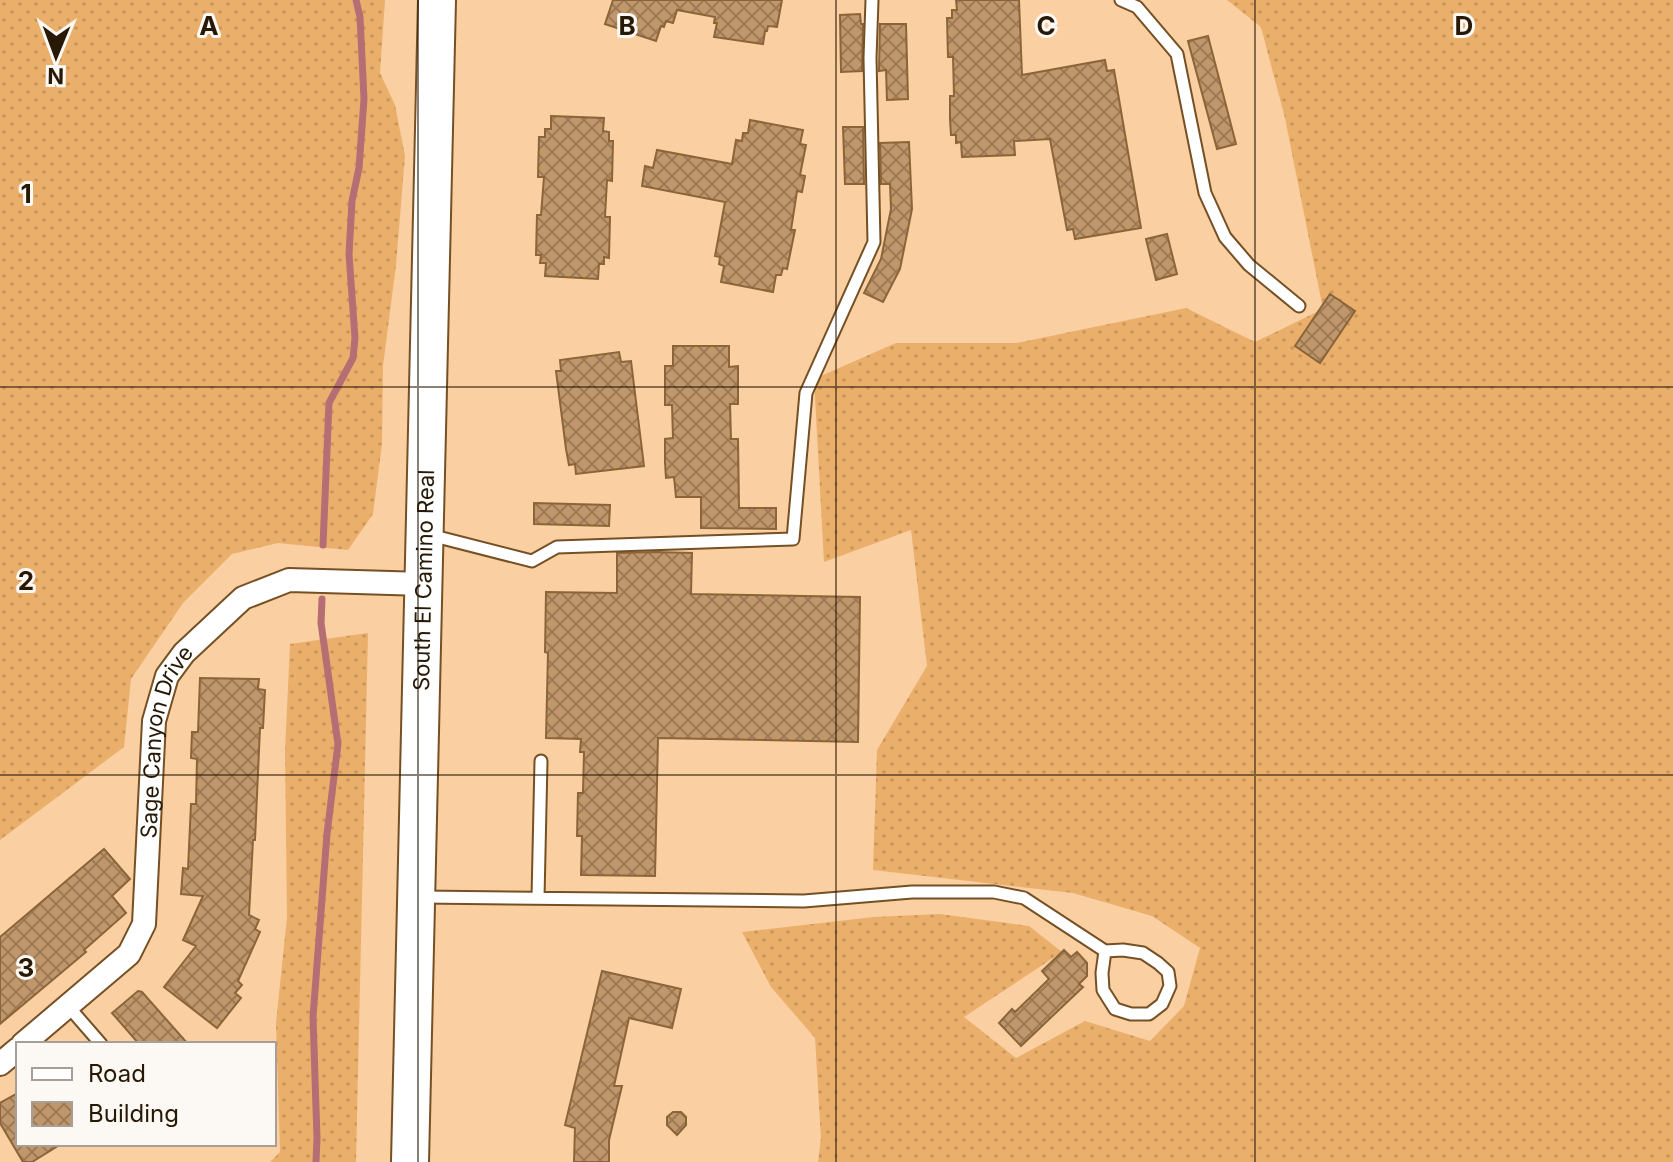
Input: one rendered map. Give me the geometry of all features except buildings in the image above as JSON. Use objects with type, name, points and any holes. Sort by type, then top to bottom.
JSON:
[{"type":"main road","name":"South El Camino Real","points":[[410,1162],[437,0]]},
{"type":"street","name":"Sage Canyon Drive","points":[[25,1042],[129,954],[144,924],[154,721],[167,676],[184,653],[243,598],[289,580],[424,584]]},
{"type":"street","points":[[0,1064],[16,1051]]},
{"type":"lane","points":[[425,534],[532,561],[557,547],[793,539],[806,393],[874,242],[870,58],[872,0]]},
{"type":"lane","points":[[1121,0],[1137,7],[1177,54],[1205,193],[1225,237],[1249,265],[1299,306]]},
{"type":"lane","points":[[538,898],[541,761]]},
{"type":"lane","points":[[417,897],[804,901],[912,892],[994,892],[1024,898],[1105,951],[1143,953],[1168,972],[1170,986],[1162,1004],[1149,1014],[1131,1014],[1115,1009],[1103,990],[1105,951]]},
{"type":"lane","points":[[68,1006],[99,1042]]},
{"type":"shaded area","points":[[0,0],[385,0],[380,73],[395,105],[405,156],[396,265],[383,366],[382,444],[373,514],[348,550],[278,543],[232,554],[183,603],[131,679],[124,747],[0,840]]},
{"type":"shaded area","points":[[1227,0],[1673,0],[1673,1162],[818,1162],[821,1138],[815,1038],[771,987],[742,932],[874,917],[940,914],[1029,926],[1062,952],[964,1017],[1016,1058],[1085,1021],[1150,1041],[1184,1006],[1200,948],[1152,916],[1073,893],[873,870],[877,750],[927,666],[911,530],[824,562],[814,379],[896,343],[1017,343],[1186,308],[1255,342],[1323,309],[1285,118],[1261,27]]},
{"type":"shaded area","points":[[368,633],[356,1162],[270,1162],[280,1152],[276,1023],[287,917],[285,751],[290,644]]},
{"type":"waterway","points":[[323,545],[329,403],[353,358],[355,338],[349,254],[364,99],[360,17],[356,0]]},
{"type":"waterway","points":[[316,1162],[313,1017],[327,834],[338,744],[321,623],[322,599]]}]
